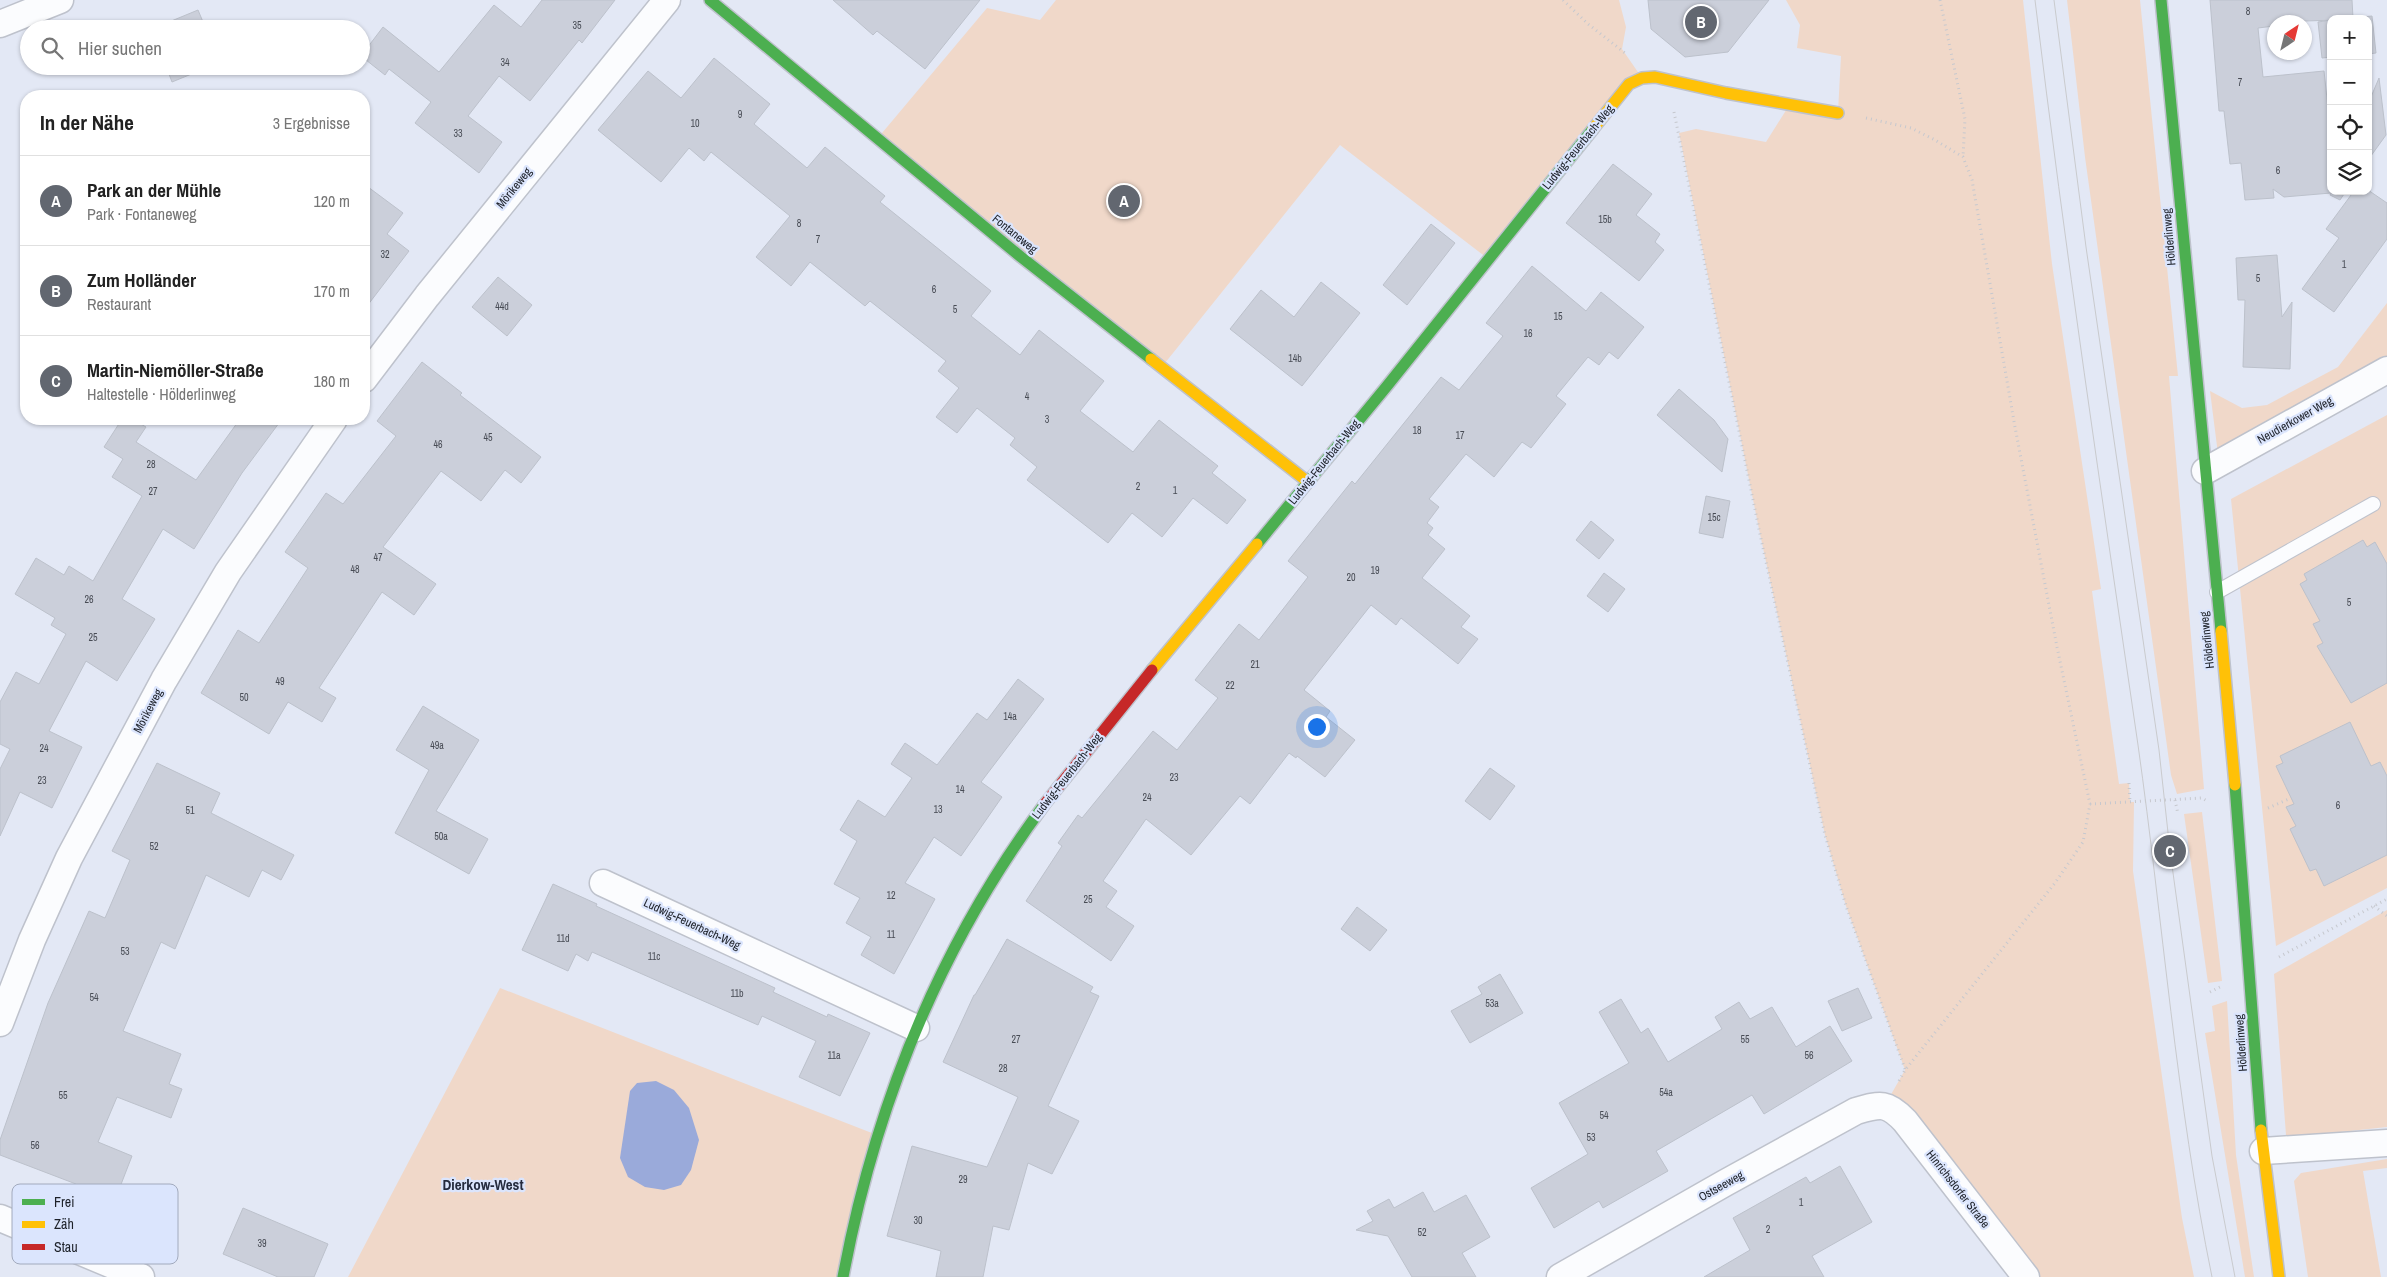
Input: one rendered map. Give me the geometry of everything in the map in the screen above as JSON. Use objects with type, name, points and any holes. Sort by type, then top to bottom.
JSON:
[{"type":"street","points":[[0,24],[60,0]]},
{"type":"street","name":"Mörikeweg","points":[[370,371],[427,296],[667,0]]},
{"type":"street","name":"Fontaneweg","points":[[710,0],[1021,258],[1308,482]]},
{"type":"street","name":"Hölderlinweg","points":[[2161,0],[2238,815],[2263,1151],[2279,1277]]},
{"type":"street","points":[[1642,78],[1655,77],[1838,112]]},
{"type":"street","name":"Ludwig-Feuerbach-Weg","points":[[843,1277],[860,1194],[877,1135],[916,1028],[971,915],[1032,820],[1180,635],[1308,482],[1629,84],[1642,78]]},
{"type":"street","name":"Neudierkower Weg","points":[[2205,471],[2387,370]]},
{"type":"street","name":"Mörikeweg","points":[[0,1023],[32,940],[69,858],[160,688],[228,572],[330,425]]},
{"type":"street","name":"Ludwig-Feuerbach-Weg","points":[[603,883],[916,1028]]},
{"type":"street","name":"Ostseeweg","points":[[1560,1277],[1856,1111],[1885,1105]]},
{"type":"street","name":"Hinrichsdorfer Straße","points":[[1885,1105],[1894,1109],[1905,1121],[2026,1277]]},
{"type":"street","points":[[2263,1151],[2387,1143]]},
{"type":"street","points":[[0,1218],[12,1223]]},
{"type":"street","points":[[110,1264],[141,1277]]},
{"type":"lane","points":[[2216,592],[2373,504]]},
{"type":"path","points":[[1563,0],[1588,24],[1622,49],[1642,78]]},
{"type":"path","points":[[1885,1105],[1906,1070],[2055,884],[2083,842],[2090,804],[2057,647],[2015,427],[1972,180],[1963,157],[1965,119],[1940,0]]},
{"type":"path","points":[[1667,80],[1825,835],[1846,906],[1906,1070]]},
{"type":"path","points":[[1838,112],[1911,128],[1963,157]]},
{"type":"path","points":[[2129,783],[2130,802]]},
{"type":"path","points":[[2090,804],[2202,798],[2238,815]]},
{"type":"path","points":[[2175,800],[2178,814]]},
{"type":"path","points":[[2210,992],[2387,899]]},
{"type":"path","points":[[2374,906],[2387,916]]},
{"type":"shaded area","points":[[1056,0],[1619,0],[1626,27],[1622,49],[1642,78],[1487,258],[1340,145],[1161,368],[877,139],[987,8],[1040,20]]},
{"type":"shaded area","points":[[1786,0],[2023,0],[2052,264],[2101,589],[2092,591],[2119,784],[2129,783],[2130,802],[2134,802],[2133,871],[2182,1218],[2194,1277],[2026,1277],[1885,1105],[1905,1070],[1846,906],[1825,835],[1760,534],[1679,133],[1696,129],[1766,142],[1790,104],[1838,112],[1841,56],[1797,48],[1800,25]]},
{"type":"shaded area","points":[[2067,0],[2140,0],[2178,376],[2169,376],[2204,789],[2177,794],[2171,775],[2085,157]]},
{"type":"shaded area","points":[[2387,303],[2387,370],[2219,462],[2210,391],[2242,408],[2267,405],[2338,367]]},
{"type":"shaded area","points":[[2387,415],[2387,888],[2276,946],[2231,499]]},
{"type":"shaded area","points":[[2202,812],[2222,981],[2208,983],[2184,814]]},
{"type":"shaded area","points":[[2387,910],[2387,1127],[2303,1136],[2286,1135],[2274,974]]},
{"type":"shaded area","points":[[500,988],[877,1135],[843,1277],[348,1277]]},
{"type":"shaded area","points":[[2227,1001],[2236,1155],[2254,1277],[2245,1277],[2205,1033],[2215,1031],[2212,1006]]},
{"type":"shaded area","points":[[2387,1159],[2387,1168],[2363,1171],[2381,1277],[2308,1277],[2294,1181],[2301,1173]]},
{"type":"water","points":[[656,1081],[674,1090],[689,1108],[699,1140],[691,1170],[681,1185],[664,1190],[645,1187],[628,1177],[620,1158],[630,1091],[637,1083]]},
{"type":"building","points":[[542,0],[615,0],[582,43],[579,40],[530,101],[499,76],[468,116],[502,142],[479,173],[415,123],[431,102],[389,69],[385,75],[370,63],[370,44],[383,27],[439,72],[494,5],[521,27]]},
{"type":"building","points":[[833,0],[980,0],[925,69],[877,31],[873,35]]},
{"type":"building","points":[[1648,0],[1769,0],[1728,52],[1685,57],[1651,29]]},
{"type":"building","points":[[2210,0],[2352,0],[2353,15],[2327,15],[2327,20],[2312,21],[2312,15],[2267,15],[2267,27],[2258,28],[2263,77],[2324,71],[2327,99],[2327,193],[2284,197],[2273,189],[2274,198],[2245,200],[2241,163],[2230,164],[2224,111],[2219,111]]},
{"type":"building","points":[[198,10],[202,20],[174,20]]},
{"type":"building","points":[[2372,16],[2376,53],[2372,54]]},
{"type":"building","points":[[2327,21],[2327,57],[2322,58],[2318,22]]},
{"type":"building","points":[[714,58],[770,104],[754,124],[807,168],[825,147],[885,196],[880,202],[991,291],[971,316],[1020,355],[1039,330],[1104,381],[1080,411],[1133,452],[1159,420],[1218,466],[1212,473],[1246,500],[1227,524],[1193,498],[1162,537],[1132,513],[1108,543],[1027,480],[1037,467],[1010,445],[1015,438],[977,408],[957,433],[936,417],[959,388],[938,371],[946,361],[870,301],[865,306],[810,262],[791,286],[756,257],[790,216],[711,152],[704,161],[689,148],[661,182],[598,130],[648,71],[681,98]]},
{"type":"building","points":[[169,75],[189,75],[172,82]]},
{"type":"building","points":[[2379,78],[2386,135],[2372,154],[2372,105],[2372,95]]},
{"type":"building","points":[[1613,164],[1652,194],[1636,215],[1660,234],[1655,242],[1664,250],[1639,281],[1566,223]]},
{"type":"building","points":[[370,188],[403,213],[387,234],[409,251],[370,302]]},
{"type":"building","points":[[2372,193],[2387,203],[2387,239],[2334,312],[2302,289],[2339,238],[2326,229],[2351,195],[2372,195]]},
{"type":"building","points":[[2330,195],[2343,195],[2340,200]]},
{"type":"building","points":[[1431,224],[1455,243],[1407,305],[1383,285]]},
{"type":"building","points":[[2277,255],[2282,317],[2292,302],[2290,369],[2243,367],[2245,300],[2238,300],[2236,258]]},
{"type":"building","points":[[1532,266],[1586,311],[1601,292],[1644,327],[1618,359],[1609,352],[1599,365],[1588,357],[1556,396],[1566,404],[1531,448],[1522,442],[1494,477],[1466,454],[1429,499],[1439,507],[1427,523],[1433,528],[1428,535],[1445,549],[1422,578],[1470,616],[1461,627],[1478,639],[1458,664],[1401,618],[1396,625],[1371,605],[1304,690],[1330,711],[1326,717],[1355,740],[1325,777],[1297,756],[1296,758],[1289,753],[1250,804],[1240,796],[1191,855],[1146,819],[1103,881],[1117,891],[1106,907],[1134,926],[1111,961],[1026,901],[1062,846],[1058,843],[1078,815],[1082,818],[1153,731],[1177,750],[1218,698],[1195,680],[1239,624],[1259,640],[1308,577],[1288,561],[1352,481],[1355,484],[1441,377],[1459,390],[1503,336],[1486,323]]},
{"type":"building","points":[[498,277],[532,305],[507,336],[472,307]]},
{"type":"building","points":[[1321,282],[1360,313],[1302,386],[1230,329],[1261,290],[1294,317]]},
{"type":"building","points":[[422,362],[462,393],[460,395],[541,457],[521,483],[505,470],[481,501],[441,471],[383,547],[436,584],[414,615],[382,592],[319,688],[336,698],[322,722],[288,702],[269,734],[201,693],[238,630],[259,643],[308,568],[285,552],[326,493],[343,504],[396,436],[377,421]]},
{"type":"building","points":[[1679,389],[1714,420],[1728,439],[1722,472],[1657,415]]},
{"type":"building","points":[[118,425],[142,425],[146,427],[136,442],[196,480],[236,425],[278,425],[242,473],[194,549],[163,529],[122,599],[155,619],[117,681],[86,661],[49,731],[82,747],[52,808],[20,792],[0,836],[0,769],[10,749],[0,744],[0,702],[16,672],[39,684],[66,634],[51,625],[55,618],[15,594],[36,558],[64,575],[69,566],[93,581],[142,496],[112,477],[123,459],[104,447]]},
{"type":"building","points":[[1706,496],[1730,501],[1723,538],[1699,533]]},
{"type":"building","points":[[1591,521],[1614,540],[1599,559],[1576,540]]},
{"type":"building","points":[[2363,540],[2367,547],[2375,542],[2387,564],[2387,683],[2351,703],[2317,646],[2323,643],[2313,624],[2320,621],[2300,584],[2307,580],[2304,574]]},
{"type":"building","points":[[1604,573],[1625,589],[1608,612],[1587,596]]},
{"type":"building","points":[[1018,679],[1044,699],[981,782],[1002,797],[961,856],[934,837],[905,883],[935,899],[894,974],[861,955],[871,937],[846,923],[860,898],[834,884],[857,841],[840,830],[858,800],[885,817],[912,778],[891,764],[905,743],[937,765],[977,713],[987,720]]},
{"type":"building","points":[[423,706],[479,740],[436,811],[488,839],[469,874],[395,833],[429,770],[396,750]]},
{"type":"building","points":[[2350,722],[2371,766],[2380,762],[2387,776],[2387,855],[2324,886],[2316,869],[2310,871],[2290,829],[2296,826],[2286,807],[2294,804],[2276,766],[2283,763],[2280,756]]},
{"type":"building","points":[[157,763],[220,793],[211,813],[294,855],[281,880],[262,870],[249,897],[206,875],[175,949],[161,942],[123,1031],[181,1054],[169,1084],[182,1089],[171,1118],[117,1097],[98,1142],[132,1156],[121,1184],[76,1184],[0,1155],[0,1140],[48,1003],[89,911],[105,918],[130,860],[112,851]]},
{"type":"building","points":[[1490,768],[1515,786],[1490,820],[1465,801]]},
{"type":"building","points":[[553,884],[597,904],[596,906],[775,988],[773,992],[827,1017],[828,1014],[870,1033],[840,1096],[799,1077],[816,1041],[762,1016],[758,1025],[592,952],[588,961],[576,954],[568,971],[522,950]]},
{"type":"building","points":[[1357,907],[1387,930],[1370,951],[1341,929]]},
{"type":"building","points":[[1007,939],[1093,987],[1090,992],[1099,996],[1048,1106],[1079,1121],[1052,1174],[1028,1163],[1009,1230],[993,1226],[983,1277],[936,1277],[941,1251],[887,1236],[912,1146],[987,1167],[1018,1097],[943,1062],[974,995]]},
{"type":"building","points":[[1500,974],[1523,1013],[1470,1043],[1451,1011],[1482,994],[1478,987]]},
{"type":"building","points":[[1858,988],[1872,1018],[1842,1031],[1828,1001]]},
{"type":"building","points":[[1621,999],[1641,1033],[1648,1028],[1668,1062],[1722,1029],[1715,1017],[1739,1002],[1750,1019],[1772,1007],[1796,1047],[1830,1026],[1852,1061],[1764,1114],[1752,1095],[1656,1151],[1668,1171],[1603,1208],[1599,1201],[1554,1228],[1531,1188],[1588,1154],[1559,1103],[1629,1063],[1599,1012]]},
{"type":"building","points":[[1840,1166],[1872,1222],[1812,1256],[1824,1277],[1704,1277],[1750,1250],[1733,1218],[1806,1177],[1810,1183]]},
{"type":"building","points":[[1423,1192],[1434,1212],[1466,1195],[1490,1237],[1462,1253],[1476,1277],[1412,1277],[1388,1236],[1356,1230],[1373,1221],[1367,1211],[1389,1199],[1394,1208]]},
{"type":"building","points":[[243,1208],[328,1244],[314,1277],[278,1277],[223,1254]]},
{"type":"tram line","points":[[2035,0],[2071,280],[2147,811],[2179,1078],[2212,1277]]},
{"type":"tram line","points":[[2054,0],[2086,247],[2159,750],[2170,851],[2212,1156],[2235,1277]]},
{"type":"traffic: fast","points":[[710,0],[1021,257],[1151,359]]},
{"type":"traffic: fast","points":[[2161,0],[2221,631]]},
{"type":"traffic: fast","points":[[1257,544],[1387,386],[1593,129]]},
{"type":"traffic: fast","points":[[2235,785],[2261,1130]]},
{"type":"traffic: fast","points":[[843,1277],[873,1151],[893,1089],[916,1029],[943,971],[973,914],[1007,858],[1044,805]]},
{"type":"traffic: slow","points":[[1593,129],[1629,84],[1642,78],[1655,77],[1726,93],[1838,113]]},
{"type":"traffic: slow","points":[[1151,359],[1308,482]]},
{"type":"traffic: slow","points":[[1152,670],[1257,544]]},
{"type":"traffic: slow","points":[[2221,631],[2235,785]]},
{"type":"traffic: slow","points":[[2261,1130],[2279,1277]]},
{"type":"traffic: jam","points":[[1044,805],[1152,670]]},
{"type":"place","name":"Zum Holländer","points":[[1701,22]]},
{"type":"place","name":"Park an der Mühle","points":[[1124,201]]},
{"type":"place","name":"Martin-Niemöller-Straße","points":[[2170,851]]},
{"type":"district","name":"Dierkow-West","points":[[483,1185]]}]
